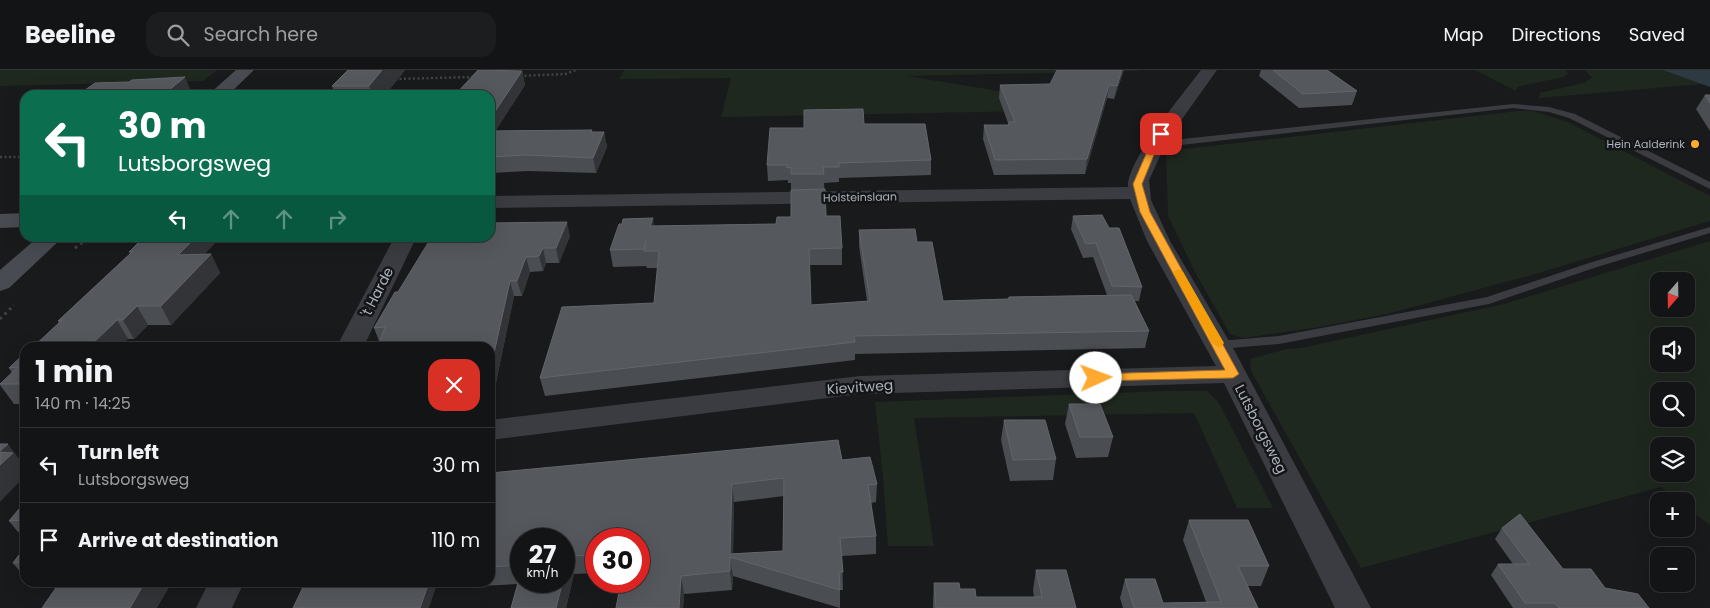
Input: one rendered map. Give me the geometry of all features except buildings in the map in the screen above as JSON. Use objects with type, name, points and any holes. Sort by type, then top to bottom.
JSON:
[{"type":"main road","points":[[223,90],[246,70]]},
{"type":"main road","points":[[0,221],[20,220]]},
{"type":"main road","points":[[0,283],[46,242]]},
{"type":"street","name":"Lutsborgsweg","points":[[1209,70],[1177,111],[1154,145],[1138,184],[1145,212],[1219,345],[1353,608]]},
{"type":"street","name":"Holsteinslaan","points":[[495,202],[1140,193]]},
{"type":"street","name":"'t Harde","points":[[352,342],[403,242]]},
{"type":"street","name":"Kievitweg","points":[[495,429],[860,385],[1233,374]]},
{"type":"street","points":[[214,608],[224,587]]},
{"type":"lane","points":[[1154,145],[1513,106],[1550,110],[1572,116],[1710,186]]},
{"type":"lane","points":[[1219,345],[1279,340],[1489,300],[1593,265],[1710,230]]},
{"type":"path","points":[[518,76],[564,74],[576,70]]},
{"type":"path","points":[[390,79],[482,77]]},
{"type":"path","points":[[0,157],[20,156]]},
{"type":"path","points":[[69,254],[83,242]]},
{"type":"shaded area","points":[[0,70],[217,70],[203,81],[0,86]]},
{"type":"shaded area","points":[[624,70],[1140,71],[907,76],[1023,95],[1031,111],[721,117],[731,78],[619,79]]},
{"type":"shaded area","points":[[1475,70],[1566,70],[1568,74],[1563,77],[1517,87],[1516,91]]},
{"type":"shaded area","points":[[1585,70],[1663,70],[1702,84],[1539,98],[1540,93],[1583,83],[1592,78]]},
{"type":"shaded area","points":[[1663,70],[1710,70],[1710,87],[1707,86]]},
{"type":"shaded area","points":[[1518,111],[1533,111],[1568,122],[1710,196],[1710,221],[1532,275],[1387,314],[1313,328],[1243,338],[1230,334],[1195,272],[1168,216],[1166,151]]},
{"type":"shaded area","points":[[1710,241],[1710,525],[1695,514],[1695,492],[1667,492],[1661,487],[1361,568],[1251,371],[1250,359],[1286,349],[1301,348],[1504,304]]},
{"type":"shaded area","points":[[1207,391],[1219,403],[1273,508],[1237,508],[1194,413],[914,418],[934,546],[888,546],[875,402]]},
{"type":"slow traffic","points":[[1178,272],[1218,343]]},
{"type":"place","name":"Hein Aalderink","points":[[1695,144]]},
{"type":"route","points":[[1096,378],[1233,374],[1219,345],[1145,212],[1138,184],[1154,145],[1161,134]]}]
